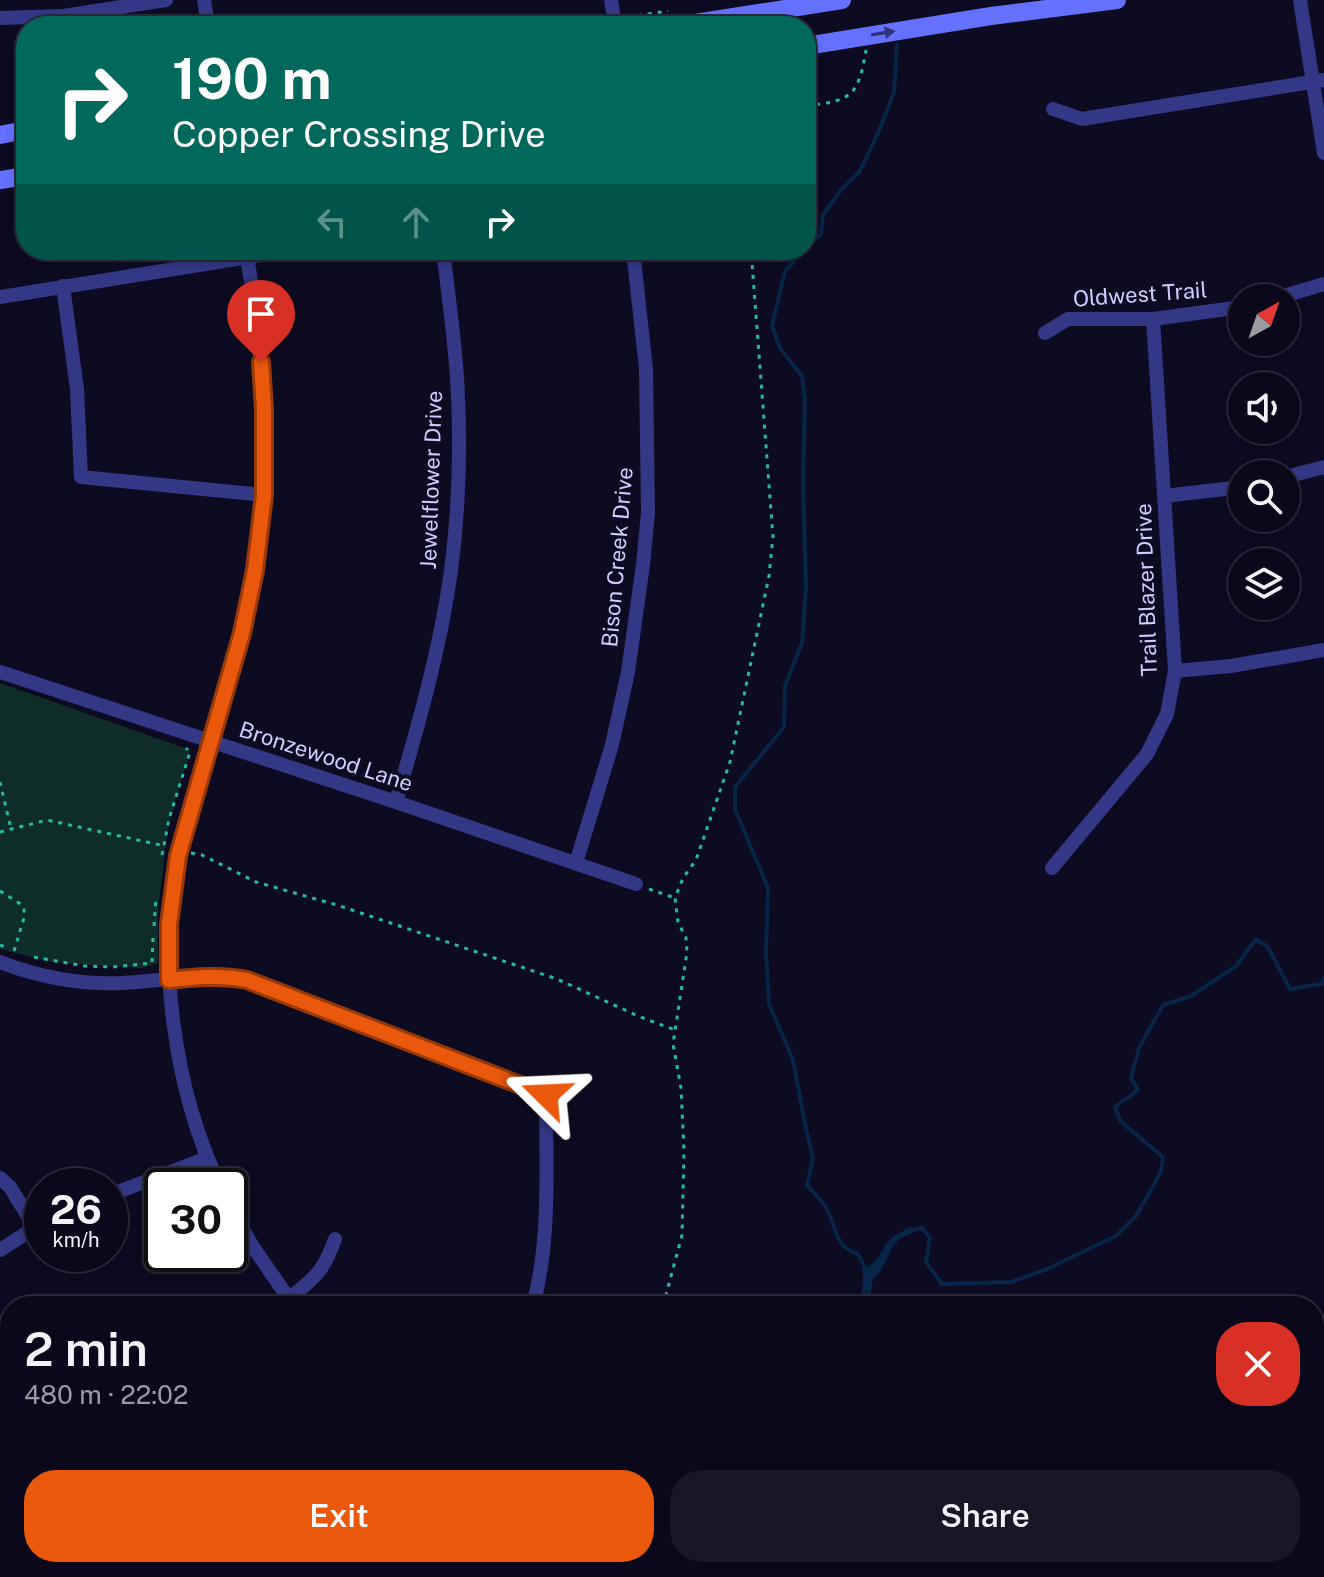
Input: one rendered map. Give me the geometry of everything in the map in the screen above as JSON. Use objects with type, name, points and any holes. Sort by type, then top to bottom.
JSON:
[{"type":"street","points":[[63,16],[166,0]]},
{"type":"street","points":[[694,16],[842,0]]},
{"type":"street","points":[[816,44],[991,16],[1117,0]]},
{"type":"street","points":[[1300,0],[1318,80],[1324,153]]},
{"type":"street","points":[[1053,109],[1082,119],[1318,80]]},
{"type":"street","points":[[0,297],[212,260]]},
{"type":"street","points":[[212,1168],[194,1119],[178,1049],[169,980],[169,924],[180,850],[248,607],[264,495],[263,378],[247,260]]},
{"type":"street","name":"Jewelflower Drive","points":[[396,802],[436,655],[455,534],[457,380],[444,260]]},
{"type":"street","name":"Bison Creek Drive","points":[[576,863],[612,745],[628,672],[643,565],[648,512],[648,420],[634,260]]},
{"type":"street","points":[[1300,291],[1324,284]]},
{"type":"street","points":[[63,286],[77,389],[81,477],[264,495]]},
{"type":"street","name":"Oldwest Trail","points":[[1045,333],[1068,319],[1153,319],[1228,309]]},
{"type":"street","name":"Trail Blazer Drive","points":[[1052,868],[1147,754],[1167,714],[1175,671],[1153,319]]},
{"type":"street","points":[[1300,473],[1324,467]]},
{"type":"street","points":[[1164,496],[1228,489]]},
{"type":"street","points":[[1175,671],[1231,666],[1324,650]]},
{"type":"street","name":"Bronzewood Lane","points":[[0,672],[636,884]]},
{"type":"street","points":[[0,962],[42,975],[88,982],[118,983],[207,975],[247,980],[546,1095],[546,1204],[535,1296]]},
{"type":"street","points":[[128,1188],[207,1158]]},
{"type":"street","points":[[0,1178],[24,1206]]},
{"type":"street","points":[[0,1250],[24,1234]]},
{"type":"street","points":[[248,1238],[288,1296]]},
{"type":"street","points":[[298,1296],[328,1260],[335,1239]]},
{"type":"path","points":[[816,105],[837,102],[847,97],[856,87],[866,50]]},
{"type":"path","points":[[666,1296],[682,1235],[684,1202],[681,1088],[673,1044],[687,952],[675,898],[683,878],[696,860],[730,762],[769,576],[773,537],[752,260]]},
{"type":"path","points":[[161,861],[169,819],[190,752],[186,748]]},
{"type":"path","points":[[0,782],[11,829]]},
{"type":"path","points":[[0,832],[47,820],[202,855],[256,882],[337,905],[557,979],[675,1030]]},
{"type":"path","points":[[636,884],[675,898]]},
{"type":"path","points":[[0,891],[19,903],[24,912],[14,951],[0,945]]},
{"type":"path","points":[[28,956],[84,966],[152,963],[157,892]]},
{"type":"green space","points":[[0,683],[190,750],[167,832],[158,911],[158,963],[142,968],[51,962],[0,949]]},
{"type":"water","points":[[910,1227],[919,1230],[899,1239],[873,1279],[870,1296],[860,1296],[862,1268],[876,1261],[891,1238]]},
{"type":"waterway","points":[[816,239],[821,234],[823,215],[860,171],[879,131],[894,92],[897,44]]},
{"type":"waterway","points":[[795,260],[785,271],[772,326],[780,348],[802,376],[805,400],[803,481],[806,588],[802,643],[785,686],[784,727],[735,787],[735,809],[768,888],[766,952],[769,1004],[793,1060],[813,1158],[807,1185],[825,1206],[839,1240],[858,1254],[867,1272]]},
{"type":"waterway","points":[[910,1230],[922,1228],[930,1238],[926,1262],[942,1284],[1011,1282],[1047,1269],[1116,1236],[1136,1216],[1161,1172],[1163,1157],[1121,1122],[1115,1107],[1138,1090],[1131,1078],[1139,1048],[1163,1005],[1191,996],[1236,966],[1256,939],[1268,947],[1290,989],[1321,984],[1324,978]]},
{"type":"route","points":[[261,362],[264,495],[255,570],[242,633],[178,856],[169,924],[169,980],[207,975],[247,980],[546,1095]]}]
